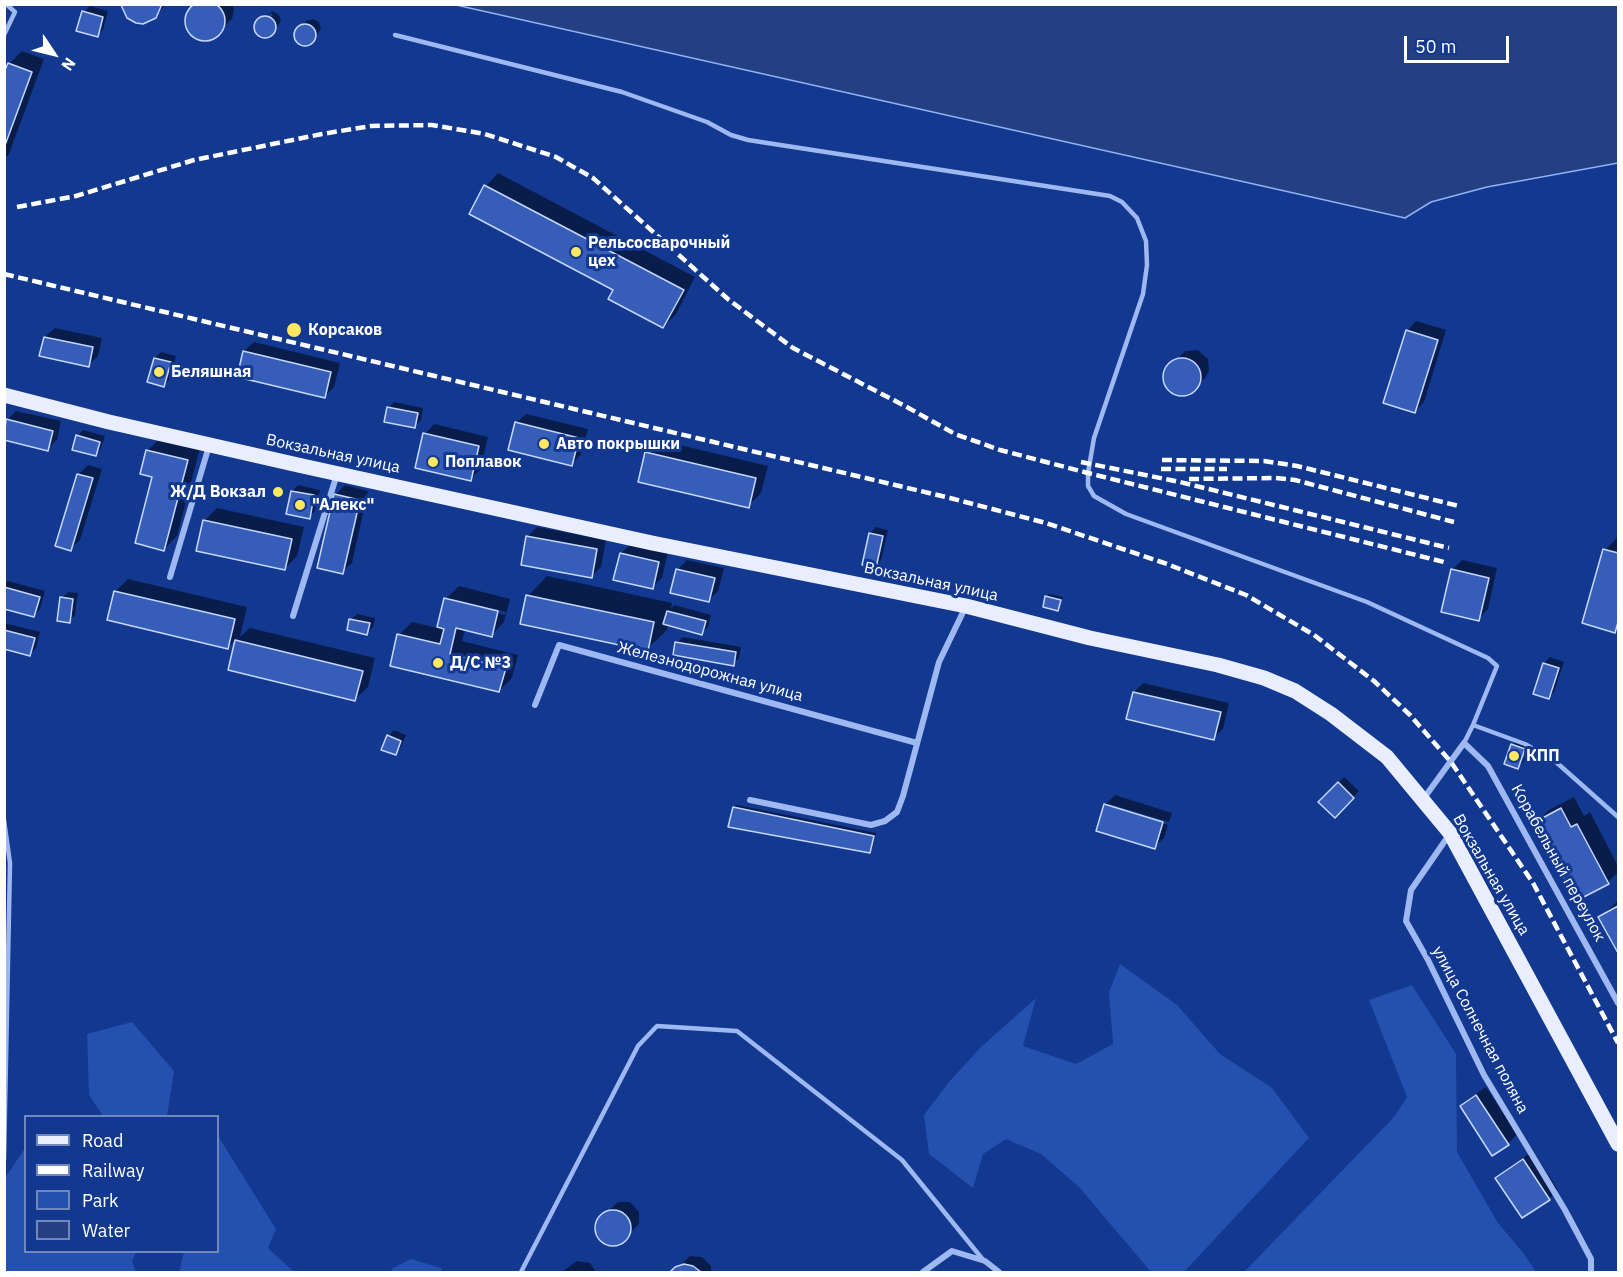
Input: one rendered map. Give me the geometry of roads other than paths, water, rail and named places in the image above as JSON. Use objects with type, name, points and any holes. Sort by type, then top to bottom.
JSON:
[{"type":"main road","name":"Вокзальная улица","points":[[4,395],[337,474],[652,543],[966,606],[1090,638],[1218,665],[1264,678],[1295,692],[1357,733],[1387,757],[1450,833],[1618,1144]]},
{"type":"street","points":[[170,577],[209,445]]},
{"type":"street","points":[[293,616],[337,474]]},
{"type":"street","points":[[750,800],[872,825],[885,821],[897,812],[939,662],[966,606]]},
{"type":"street","name":"Железнодорожная улица","points":[[535,705],[559,645],[917,743]]},
{"type":"street","points":[[1423,799],[1464,744]]},
{"type":"street","name":"Корабельный переулок","points":[[1464,744],[1488,766],[1618,1003]]},
{"type":"street","name":"улица Солнечная поляна","points":[[1450,833],[1411,890],[1406,921],[1428,960],[1484,1075],[1566,1210],[1590,1259],[1591,1272]]},
{"type":"street","points":[[923,1272],[952,1251],[985,1261],[999,1272]]},
{"type":"lane","points":[[4,35],[15,12],[6,4]]},
{"type":"lane","points":[[395,35],[622,92],[707,122],[731,135],[748,140],[1110,196],[1122,202],[1137,218],[1146,241],[1148,266],[1143,294],[1094,438],[1088,472],[1088,486],[1094,496],[1126,514],[1367,602],[1488,658],[1497,666],[1464,744]]},
{"type":"lane","points":[[1473,726],[1525,744],[1556,762],[1618,817]]},
{"type":"lane","points":[[4,820],[10,863],[4,1159]]},
{"type":"lane","points":[[521,1272],[638,1046],[657,1026],[737,1030],[902,1160],[985,1261]]},
{"type":"water","points":[[456,5],[1618,5],[1618,163],[1487,187],[1431,202],[1405,218]]},
{"type":"railway","points":[[17,207],[76,196],[194,160],[371,126],[432,125],[485,134],[556,157],[593,178],[729,300],[793,348],[955,434],[1000,450],[1448,563]]},
{"type":"railway","points":[[4,274],[950,498],[1046,523],[1167,564],[1246,595],[1314,635],[1374,681],[1410,715],[1451,762],[1533,883],[1618,1043]]},
{"type":"railway","points":[[1162,460],[1264,461],[1297,466],[1459,506]]},
{"type":"railway","points":[[1081,462],[1180,482],[1449,548]]},
{"type":"railway","points":[[1161,469],[1227,469]]},
{"type":"railway","points":[[1189,479],[1275,478],[1295,480],[1454,522]]},
{"type":"place","name":"Рельсосварочный цех","points":[[576,252]]},
{"type":"place","name":"Корсаков","points":[[294,330]]},
{"type":"place","name":"Беляшная","points":[[159,372]]},
{"type":"place","name":"Авто покрышки","points":[[544,444]]},
{"type":"place","name":"Поплавок","points":[[433,462]]},
{"type":"place","name":"Ж/Д Вокзал","points":[[278,492]]},
{"type":"place","name":"\"Алекс\"","points":[[300,505]]},
{"type":"place","name":"Д/С №3","points":[[438,663]]},
{"type":"place","name":"КПП","points":[[1514,756]]}]
